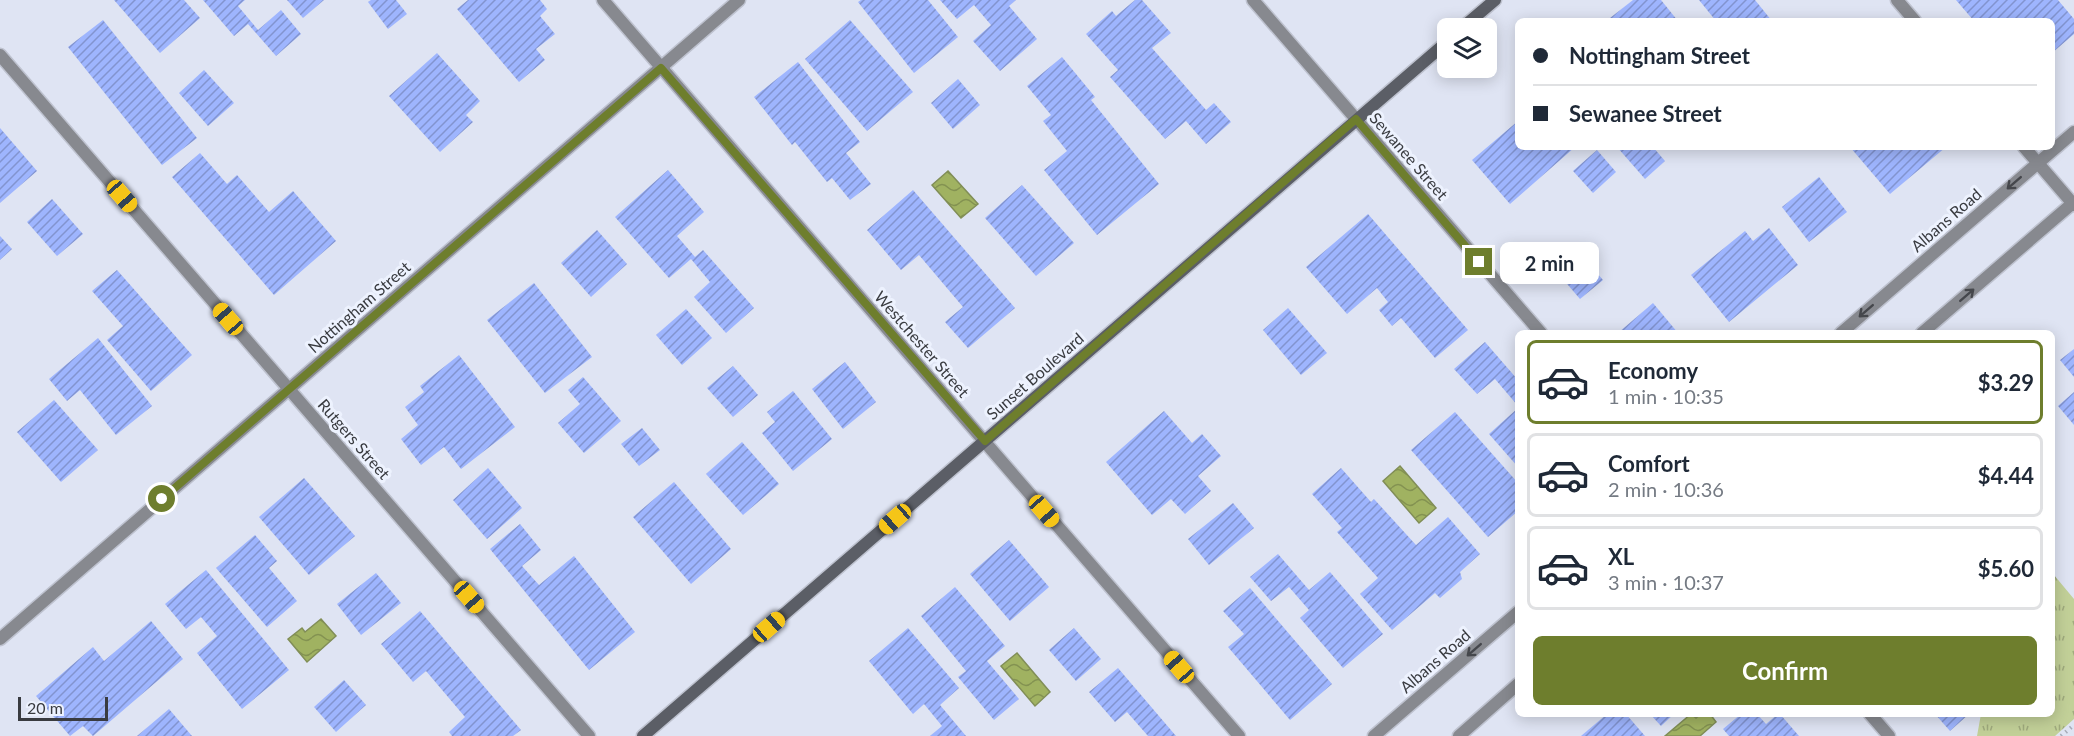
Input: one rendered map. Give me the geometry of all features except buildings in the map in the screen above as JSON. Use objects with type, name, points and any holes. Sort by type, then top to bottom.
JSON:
[{"type":"street","name":"Westchester Street","points":[[603,0],[1239,736]]},
{"type":"street","name":"Nottingham Street","points":[[0,639],[740,0]]},
{"type":"street","name":"Sewanee Street","points":[[1253,0],[1538,330]]},
{"type":"street","points":[[1474,18],[1495,0]]},
{"type":"street","points":[[1897,0],[1912,18]]},
{"type":"street","name":"Sunset Boulevard","points":[[643,736],[1437,50]]},
{"type":"street","name":"Rutgers Street","points":[[0,55],[589,736]]},
{"type":"street","name":"Albans Road","points":[[2055,148],[2074,132]]},
{"type":"street","points":[[1926,330],[2074,203],[2026,150]]},
{"type":"street","name":"Albans Road","points":[[1844,330],[2053,150]]},
{"type":"street","name":"Albans Road","points":[[1374,736],[1515,615]]},
{"type":"street","points":[[1459,736],[1515,687]]},
{"type":"street","points":[[1873,717],[1889,736]]},
{"type":"path","points":[[2061,736],[2074,725]]},
{"type":"green space","points":[[2055,576],[2074,599],[2074,719],[2055,736],[1977,736],[1980,717],[2055,717]]},
{"type":"water","points":[[948,171],[978,204],[961,218],[932,185]]},
{"type":"water","points":[[1400,466],[1436,508],[1419,523],[1383,481]]},
{"type":"water","points":[[321,619],[336,636],[307,662],[288,639],[302,628],[305,632]]},
{"type":"water","points":[[1017,653],[1050,692],[1035,706],[1001,666]]},
{"type":"water","points":[[1687,717],[1712,717],[1716,722],[1700,736],[1665,736]]},
{"type":"route","points":[[162,499],[661,68],[985,441],[1356,119],[1479,262]]}]
